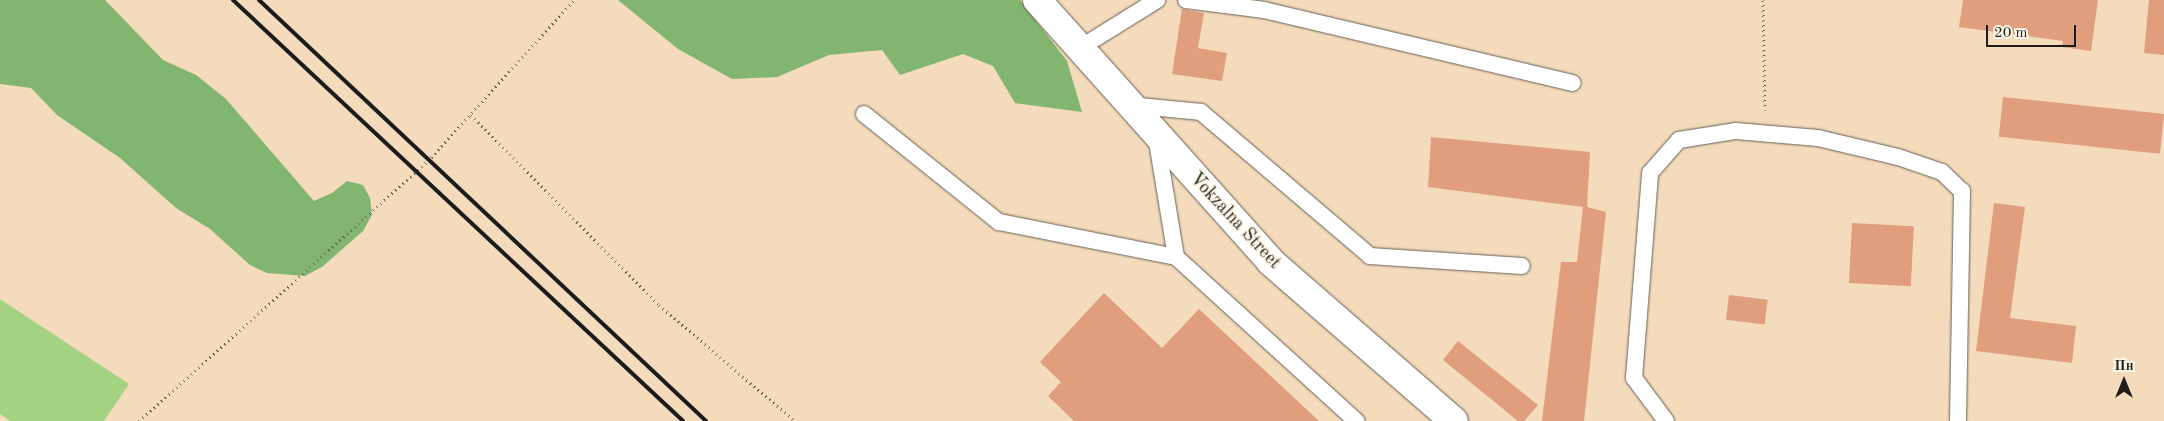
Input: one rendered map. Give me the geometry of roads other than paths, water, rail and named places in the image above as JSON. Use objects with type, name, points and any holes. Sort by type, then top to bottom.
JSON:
[{"type":"street","name":"Vokzalna Street","points":[[1037,0],[1271,262],[1454,421]]},
{"type":"lane","points":[[1080,48],[1157,0]]},
{"type":"lane","points":[[1186,0],[1264,10],[1572,84]]},
{"type":"lane","points":[[1130,104],[1201,112],[1370,256],[1522,266]]},
{"type":"lane","points":[[864,114],[999,222],[1176,257],[1356,421]]},
{"type":"lane","points":[[1666,421],[1634,378],[1650,173],[1679,140],[1736,130],[1818,138],[1898,156],[1942,172],[1962,191],[1958,421]]},
{"type":"lane","points":[[1155,132],[1176,257]]},
{"type":"railway","points":[[233,0],[683,421]]},
{"type":"railway","points":[[259,0],[706,421]]}]
